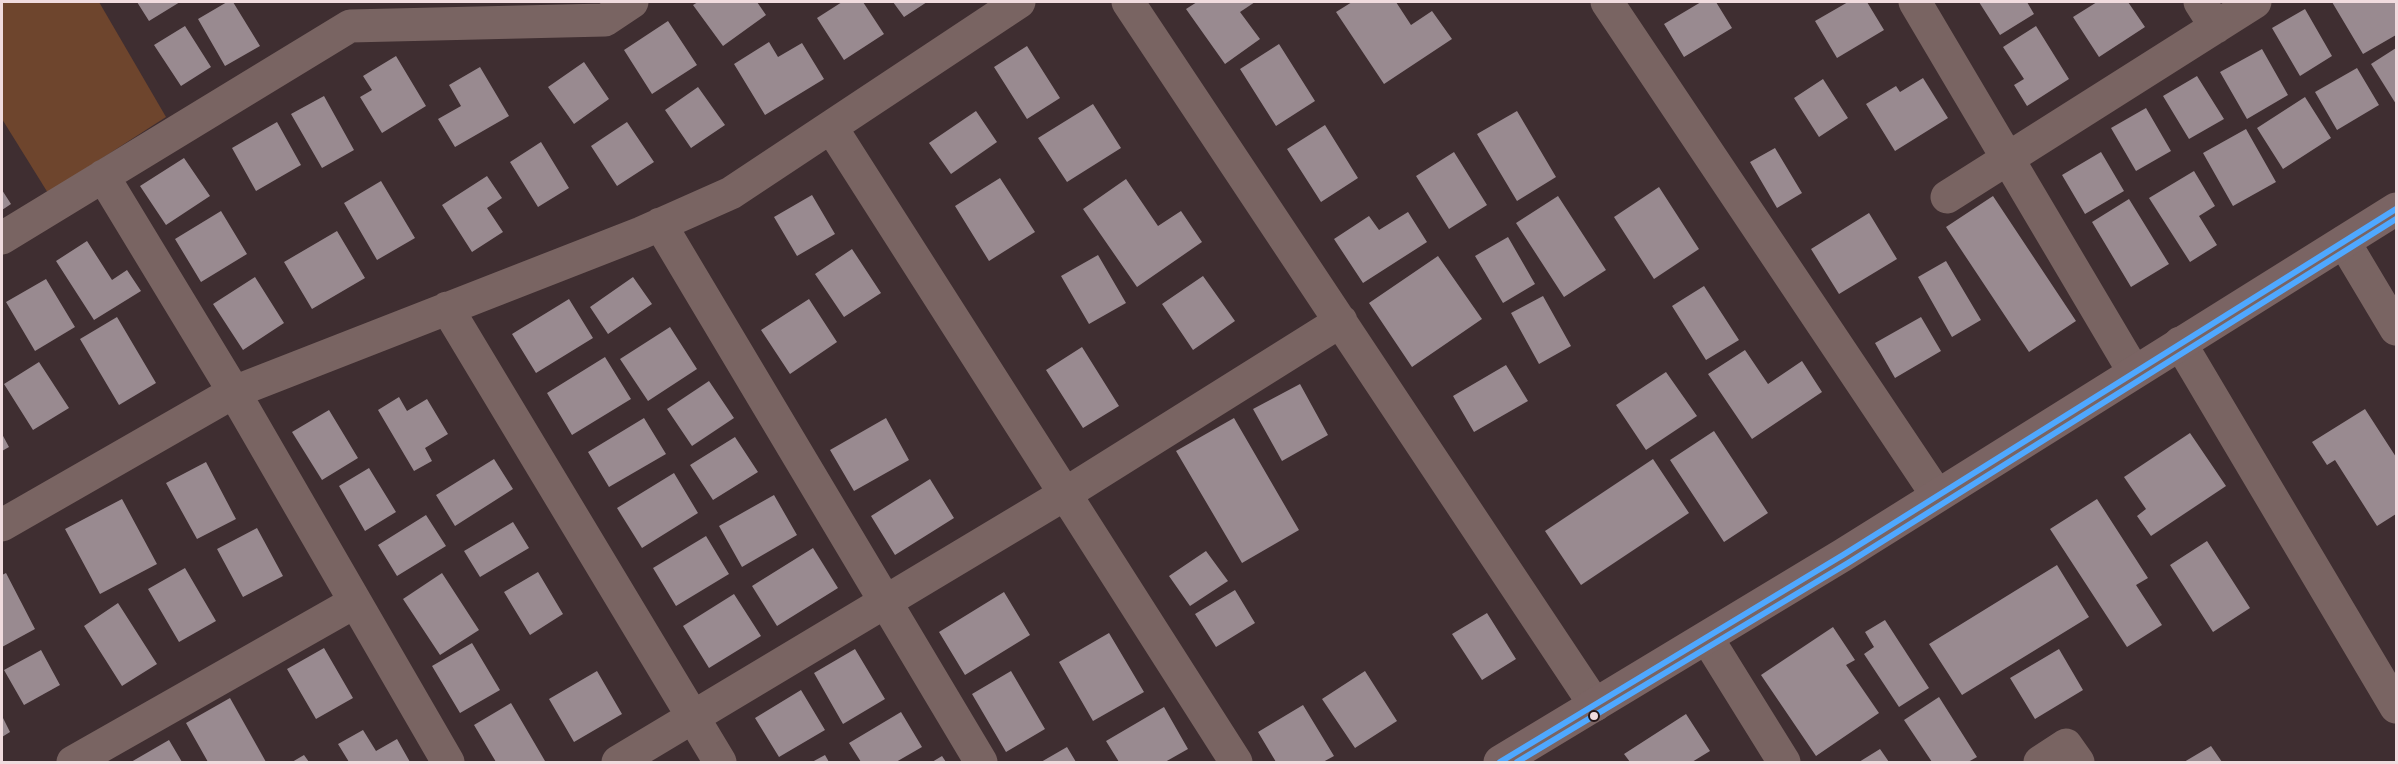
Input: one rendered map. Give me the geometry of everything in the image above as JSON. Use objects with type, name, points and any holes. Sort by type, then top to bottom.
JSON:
[{"type":"main road","points":[[1500,762],[1707,638],[2397,209]]},
{"type":"street","points":[[2,238],[350,26],[528,11],[605,20],[632,2]]},
{"type":"street","points":[[2,525],[234,392],[660,224],[731,193],[1019,2]]},
{"type":"street","points":[[1128,2],[1595,705]]},
{"type":"street","points":[[1607,2],[1937,495]]},
{"type":"street","points":[[1915,2],[2134,372]]},
{"type":"street","points":[[1947,197],[2008,159],[2208,14],[2255,2]]},
{"type":"street","points":[[831,127],[1236,762]]},
{"type":"street","points":[[103,176],[234,392],[448,762]]},
{"type":"street","points":[[660,224],[981,762]]},
{"type":"street","points":[[2344,242],[2397,329]]},
{"type":"street","points":[[447,308],[720,762]]},
{"type":"street","points":[[618,762],[1065,494],[1341,321]]},
{"type":"street","points":[[2180,343],[2397,707]]},
{"type":"street","points":[[73,762],[355,602]]},
{"type":"street","points":[[1707,638],[1784,762]]},
{"type":"street","points":[[2040,762],[2066,745],[2078,762]]},
{"type":"shaded area","points":[[2,2],[99,2],[166,117],[48,193],[2,119]]},
{"type":"building","points":[[137,2],[180,2],[149,21]]},
{"type":"building","points":[[227,2],[233,2],[260,46],[225,66],[198,19]]},
{"type":"building","points":[[698,2],[757,2],[766,15],[723,46],[693,5]]},
{"type":"building","points":[[842,2],[863,2],[884,34],[844,60],[817,18]]},
{"type":"building","points":[[893,2],[927,2],[904,17]]},
{"type":"building","points":[[1197,2],[1255,2],[1240,12],[1260,39],[1225,64],[1186,9]]},
{"type":"building","points":[[1352,2],[1396,2],[1411,25],[1432,11],[1452,39],[1384,84],[1336,12]]},
{"type":"building","points":[[1701,2],[1716,2],[1732,28],[1684,57],[1664,24]]},
{"type":"building","points":[[1848,2],[1867,2],[1884,30],[1837,58],[1815,21]]},
{"type":"building","points":[[1979,2],[2027,2],[2034,14],[2000,35]]},
{"type":"building","points":[[2097,2],[2128,2],[2145,27],[2099,57],[2073,17]]},
{"type":"building","points":[[2332,2],[2396,2],[2396,35],[2363,54]]},
{"type":"building","points":[[2305,9],[2332,56],[2300,76],[2272,28]]},
{"type":"building","points":[[668,21],[697,65],[652,94],[624,50]]},
{"type":"building","points":[[185,26],[211,67],[181,86],[154,45]]},
{"type":"building","points":[[2036,26],[2069,79],[2027,106],[2014,85],[2024,79],[2003,47]]},
{"type":"building","points":[[769,42],[778,57],[802,43],[824,79],[765,115],[734,64]]},
{"type":"building","points":[[1279,44],[1315,101],[1276,126],[1240,69]]},
{"type":"building","points":[[1027,46],[1060,98],[1027,119],[994,67]]},
{"type":"building","points":[[2396,48],[2396,104],[2371,64]]},
{"type":"building","points":[[2262,49],[2288,95],[2247,119],[2220,72]]},
{"type":"building","points":[[396,56],[426,106],[382,133],[360,97],[372,90],[363,76]]},
{"type":"building","points":[[584,62],[609,99],[574,124],[548,87]]},
{"type":"building","points":[[480,67],[509,116],[455,147],[438,119],[461,106],[449,85]]},
{"type":"building","points":[[2357,68],[2379,105],[2337,130],[2315,92]]},
{"type":"building","points":[[2197,76],[2224,119],[2189,139],[2163,96]]},
{"type":"building","points":[[1923,78],[1948,118],[1895,151],[1866,104],[1896,86],[1900,92]]},
{"type":"building","points":[[1823,79],[1848,118],[1819,137],[1794,98]]},
{"type":"building","points":[[698,87],[725,125],[691,148],[665,110]]},
{"type":"building","points":[[324,96],[354,150],[322,168],[291,114]]},
{"type":"building","points":[[2305,97],[2331,138],[2283,169],[2257,128]]},
{"type":"building","points":[[1093,104],[1121,148],[1067,182],[1038,138]]},
{"type":"building","points":[[2146,108],[2171,151],[2136,171],[2111,128]]},
{"type":"building","points":[[976,111],[997,142],[951,174],[929,143]]},
{"type":"building","points":[[1517,111],[1556,177],[1517,201],[1477,134]]},
{"type":"building","points":[[277,122],[301,165],[256,191],[232,148]]},
{"type":"building","points":[[627,122],[654,162],[617,186],[591,146]]},
{"type":"building","points":[[1325,125],[1358,178],[1321,202],[1287,149]]},
{"type":"building","points":[[2246,129],[2276,182],[2233,206],[2203,153]]},
{"type":"building","points":[[541,142],[569,188],[538,207],[510,162]]},
{"type":"building","points":[[1775,148],[1802,193],[1777,208],[1750,162]]},
{"type":"building","points":[[1454,152],[1487,205],[1449,229],[1416,176]]},
{"type":"building","points":[[2101,152],[2124,191],[2085,214],[2062,175]]},
{"type":"building","points":[[184,158],[210,196],[166,225],[140,186]]},
{"type":"building","points":[[2194,171],[2215,206],[2199,216],[2217,245],[2190,262],[2149,198]]},
{"type":"building","points":[[487,176],[502,198],[487,208],[503,232],[472,252],[442,205]]},
{"type":"building","points":[[1000,178],[1035,232],[989,261],[955,206]]},
{"type":"building","points":[[1126,179],[1158,226],[1181,211],[1202,242],[1137,287],[1083,209]]},
{"type":"building","points":[[381,181],[415,238],[377,260],[344,203]]},
{"type":"building","points":[[1659,187],[1699,249],[1654,279],[1614,217]]},
{"type":"building","points":[[2,190],[11,204],[2,210]]},
{"type":"building","points":[[812,195],[835,234],[797,256],[774,217]]},
{"type":"building","points":[[1558,196],[1606,270],[1564,297],[1516,223]]},
{"type":"building","points":[[1993,196],[2076,321],[2029,352],[1946,227]]},
{"type":"building","points":[[2129,199],[2169,264],[2131,287],[2092,222]]},
{"type":"building","points":[[221,211],[247,254],[201,282],[175,239]]},
{"type":"building","points":[[1408,212],[1427,242],[1363,283],[1334,239],[1369,216],[1379,230]]},
{"type":"building","points":[[1869,213],[1897,259],[1839,294],[1811,249]]},
{"type":"building","points":[[337,231],[365,278],[312,309],[284,262]]},
{"type":"building","points":[[1508,237],[1535,284],[1503,303],[1475,256]]},
{"type":"building","points":[[87,241],[112,280],[127,270],[141,291],[94,320],[56,261]]},
{"type":"building","points":[[852,249],[881,293],[844,317],[815,274]]},
{"type":"building","points":[[1098,255],[1126,303],[1089,324],[1061,276]]},
{"type":"building","points":[[1438,256],[1482,319],[1412,367],[1369,303]]},
{"type":"building","points":[[1946,261],[1981,320],[1952,337],[1918,277]]},
{"type":"building","points":[[1203,276],[1235,321],[1193,350],[1162,304]]},
{"type":"building","points":[[255,277],[284,323],[243,350],[213,304]]},
{"type":"building","points":[[633,277],[652,304],[608,334],[590,307]]},
{"type":"building","points":[[46,279],[75,327],[35,351],[6,302]]},
{"type":"building","points":[[1704,286],[1739,340],[1706,360],[1672,306]]},
{"type":"building","points":[[1543,296],[1571,346],[1539,364],[1511,313]]},
{"type":"building","points":[[569,299],[593,338],[536,373],[512,334]]},
{"type":"building","points":[[809,299],[837,342],[790,374],[761,330]]},
{"type":"building","points":[[117,317],[156,383],[119,405],[80,339]]},
{"type":"building","points":[[1921,317],[1941,351],[1895,378],[1875,343]]},
{"type":"building","points":[[670,327],[697,369],[648,401],[620,359]]},
{"type":"building","points":[[1082,347],[1119,406],[1083,428],[1046,370]]},
{"type":"building","points":[[1745,350],[1768,384],[1802,361],[1822,392],[1752,439],[1708,374]]},
{"type":"building","points":[[605,357],[631,399],[572,435],[547,393]]},
{"type":"building","points":[[39,362],[69,408],[33,430],[4,384]]},
{"type":"building","points":[[1506,365],[1528,401],[1474,432],[1453,396]]},
{"type":"building","points":[[1666,372],[1697,416],[1646,450],[1616,405]]},
{"type":"building","points":[[709,381],[734,418],[692,446],[667,409]]},
{"type":"building","points":[[1300,384],[1328,435],[1282,461],[1253,409]]},
{"type":"building","points":[[399,397],[407,411],[427,399],[448,434],[425,448],[432,461],[414,471],[378,410]]},
{"type":"building","points":[[2365,409],[2396,457],[2396,514],[2377,526],[2335,460],[2327,465],[2312,442]]},
{"type":"building","points":[[329,410],[358,458],[322,480],[292,432]]},
{"type":"building","points":[[644,418],[666,454],[609,487],[588,452]]},
{"type":"building","points":[[886,418],[909,460],[854,491],[830,450]]},
{"type":"building","points":[[1234,418],[1299,530],[1242,563],[1176,451]]},
{"type":"building","points":[[1714,431],[1768,513],[1724,542],[1670,460]]},
{"type":"building","points":[[2190,433],[2226,486],[2151,536],[2137,516],[2146,509],[2124,477]]},
{"type":"building","points":[[2,434],[9,447],[2,451]]},
{"type":"building","points":[[735,437],[758,472],[713,500],[690,465]]},
{"type":"building","points":[[494,459],[513,489],[455,526],[436,495]]},
{"type":"building","points":[[1653,459],[1689,513],[1581,585],[1545,531]]},
{"type":"building","points":[[206,462],[236,519],[197,539],[166,483]]},
{"type":"building","points":[[369,468],[396,512],[365,531],[339,486]]},
{"type":"building","points":[[674,473],[698,513],[642,548],[617,508]]},
{"type":"building","points":[[930,479],[954,518],[895,555],[871,516]]},
{"type":"building","points":[[774,495],[797,535],[742,567],[719,526]]},
{"type":"building","points":[[122,499],[157,564],[100,594],[65,529]]},
{"type":"building","points":[[2097,499],[2148,578],[2136,585],[2162,625],[2127,647],[2050,529]]},
{"type":"building","points":[[426,515],[446,546],[397,576],[378,545]]},
{"type":"building","points":[[513,522],[529,548],[480,577],[464,551]]},
{"type":"building","points":[[257,528],[283,576],[243,597],[217,549]]},
{"type":"building","points":[[706,536],[729,574],[676,606],[653,568]]},
{"type":"building","points":[[2207,541],[2250,608],[2213,632],[2170,565]]},
{"type":"building","points":[[813,548],[838,588],[777,626],[752,586]]},
{"type":"building","points":[[1206,551],[1228,581],[1190,606],[1169,576]]},
{"type":"building","points":[[2057,565],[2089,617],[1962,695],[1929,644]]},
{"type":"building","points":[[185,568],[216,621],[179,642],[148,589]]},
{"type":"building","points":[[538,572],[563,614],[530,635],[504,592]]},
{"type":"building","points":[[6,573],[35,629],[2,647],[2,575]]},
{"type":"building","points":[[442,573],[479,630],[440,655],[403,599]]},
{"type":"building","points":[[1235,590],[1255,623],[1216,647],[1195,614]]},
{"type":"building","points":[[1004,592],[1030,635],[965,675],[939,632]]},
{"type":"building","points":[[734,594],[761,636],[709,668],[683,626]]},
{"type":"building","points":[[118,603],[157,664],[122,686],[84,626]]},
{"type":"building","points":[[1487,613],[1516,659],[1482,680],[1452,634]]},
{"type":"building","points":[[1885,620],[1929,688],[1899,707],[1864,654],[1874,647],[1865,632]]},
{"type":"building","points":[[1833,627],[1855,660],[1846,665],[1879,713],[1816,756],[1761,675]]},
{"type":"building","points":[[1109,633],[1144,692],[1093,721],[1059,662]]},
{"type":"building","points":[[472,643],[500,690],[460,713],[432,666]]},
{"type":"building","points":[[324,648],[353,698],[316,719],[287,669]]},
{"type":"building","points":[[855,649],[885,699],[843,724],[814,673]]},
{"type":"building","points":[[2059,649],[2083,690],[2035,719],[2010,678]]},
{"type":"building","points":[[41,650],[60,685],[24,705],[4,670]]},
{"type":"building","points":[[597,671],[622,714],[574,742],[549,699]]},
{"type":"building","points":[[1011,671],[1045,729],[1006,752],[972,694]]},
{"type":"building","points":[[1365,671],[1397,721],[1355,748],[1322,699]]},
{"type":"building","points":[[801,690],[825,730],[779,757],[755,718]]},
{"type":"building","points":[[1939,697],[1977,757],[1968,762],[1932,762],[1904,720]]},
{"type":"building","points":[[230,698],[266,762],[208,762],[186,723]]},
{"type":"building","points":[[511,703],[545,761],[496,762],[474,725]]},
{"type":"building","points":[[1303,705],[1334,756],[1323,762],[1276,762],[1258,732]]},
{"type":"building","points":[[1164,707],[1188,749],[1165,762],[1119,762],[1106,741]]},
{"type":"building","points":[[901,712],[922,747],[896,762],[861,762],[849,743]]},
{"type":"building","points":[[1686,714],[1710,751],[1692,762],[1630,762],[1624,754]]},
{"type":"building","points":[[2,716],[10,732],[2,737]]},
{"type":"building","points":[[363,730],[376,751],[397,739],[410,762],[349,762],[338,744]]},
{"type":"building","points":[[169,740],[182,762],[131,762]]},
{"type":"building","points":[[2211,746],[2222,762],[2184,762]]},
{"type":"building","points":[[1067,747],[1076,762],[1041,762]]},
{"type":"building","points":[[1880,749],[1889,762],[1859,762]]},
{"type":"building","points":[[304,755],[309,762],[292,762]]},
{"type":"building","points":[[825,755],[829,762],[812,762]]},
{"type":"building","points":[[942,756],[946,762],[932,762]]},
{"type":"transit line","points":[[1500,762],[1843,555],[2396,209]]},
{"type":"transit line","points":[[1517,762],[1848,563],[2396,219]]}]
